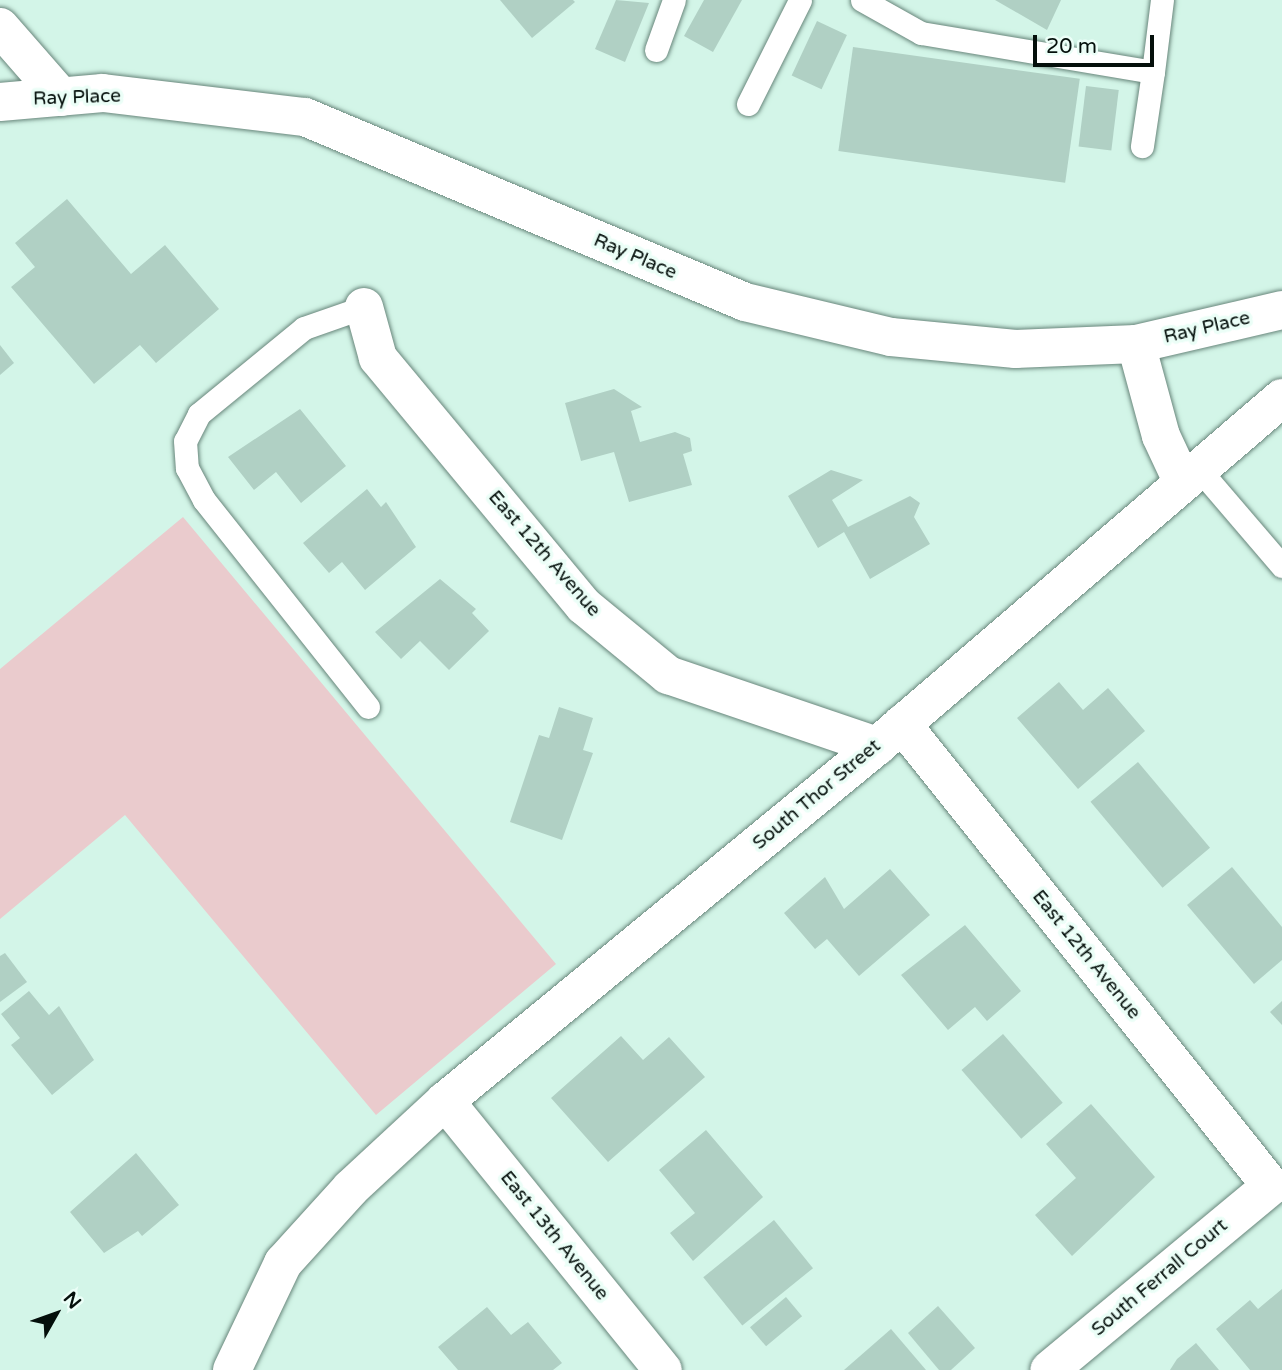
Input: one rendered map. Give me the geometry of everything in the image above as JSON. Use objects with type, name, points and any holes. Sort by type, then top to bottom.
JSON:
[{"type":"street","points":[[0,27],[61,97]]},
{"type":"street","name":"Ray Place","points":[[0,102],[103,93],[305,117],[745,302],[891,337],[1015,349],[1136,344],[1282,310]]},
{"type":"street","name":"East 12th Avenue","points":[[364,307],[378,358],[584,606],[667,675],[889,735],[1271,1186]]},
{"type":"street","points":[[1136,344],[1161,436],[1190,475]]},
{"type":"street","name":"South Thor Street","points":[[232,1370],[283,1263],[351,1188],[445,1101],[889,735],[1282,398]]},
{"type":"street","name":"East 13th Avenue","points":[[445,1101],[663,1370]]},
{"type":"street","name":"South Ferrall Court","points":[[1049,1370],[1271,1186]]},
{"type":"lane","points":[[656,50],[674,0]]},
{"type":"lane","points":[[748,104],[800,0]]},
{"type":"lane","points":[[862,0],[921,33],[1153,72]]},
{"type":"lane","points":[[1142,146],[1162,0]]},
{"type":"lane","points":[[364,307],[295,335],[199,414],[185,441],[187,468],[204,500],[368,707]]},
{"type":"lane","points":[[1190,475],[1277,551]]},
{"type":"shaded area","points":[[183,517],[556,964],[376,1115],[125,815],[0,919],[0,669]]},
{"type":"building","points":[[500,0],[573,0],[575,2],[532,38]]},
{"type":"building","points":[[616,0],[649,3],[625,62],[595,49]]},
{"type":"building","points":[[704,0],[742,0],[713,52],[684,36]]},
{"type":"building","points":[[995,0],[1061,0],[1047,30]]},
{"type":"building","points":[[817,21],[847,35],[822,89],[792,75]]},
{"type":"building","points":[[853,47],[1080,79],[1065,183],[838,151]]},
{"type":"building","points":[[1086,86],[1119,90],[1111,151],[1079,147]]},
{"type":"building","points":[[67,199],[131,274],[165,245],[219,309],[156,363],[140,345],[94,384],[11,287],[35,267],[15,243]]},
{"type":"building","points":[[0,345],[14,363],[0,375]]},
{"type":"building","points":[[614,389],[642,407],[631,411],[640,442],[675,432],[690,438],[692,451],[683,454],[692,485],[629,502],[614,452],[581,461],[565,403]]},
{"type":"building","points":[[300,409],[346,466],[301,503],[276,472],[254,490],[228,457]]},
{"type":"building","points":[[831,470],[863,480],[832,500],[848,527],[910,496],[920,503],[914,517],[930,544],[870,579],[844,532],[818,548],[788,496]]},
{"type":"building","points":[[367,489],[381,507],[386,502],[416,547],[365,590],[342,562],[329,573],[303,543]]},
{"type":"building","points":[[440,579],[476,609],[472,613],[489,631],[449,670],[420,641],[401,659],[375,632]]},
{"type":"building","points":[[1059,682],[1083,710],[1108,688],[1145,731],[1078,789],[1017,718]]},
{"type":"building","points":[[559,707],[593,718],[583,750],[593,753],[562,840],[510,822],[539,735],[549,738]]},
{"type":"building","points":[[1138,762],[1210,848],[1162,888],[1091,802]]},
{"type":"building","points":[[1232,867],[1282,927],[1282,960],[1254,984],[1187,905]]},
{"type":"building","points":[[890,869],[930,915],[859,976],[827,939],[815,949],[784,913],[825,877],[844,909]]},
{"type":"building","points":[[965,925],[1021,991],[987,1021],[975,1007],[948,1030],[901,975]]},
{"type":"building","points":[[5,953],[27,982],[0,1002],[0,956]]},
{"type":"building","points":[[29,991],[49,1015],[59,1006],[94,1060],[52,1095],[11,1045],[20,1038],[1,1014]]},
{"type":"building","points":[[1282,1001],[1282,1025],[1270,1012]]},
{"type":"building","points":[[1003,1034],[1063,1103],[1021,1139],[961,1070]]},
{"type":"building","points":[[621,1036],[643,1060],[669,1037],[705,1077],[608,1162],[551,1098]]},
{"type":"building","points":[[1091,1104],[1155,1177],[1072,1256],[1035,1215],[1076,1178],[1046,1144]]},
{"type":"building","points":[[706,1130],[763,1197],[693,1261],[670,1233],[695,1213],[659,1170]]},
{"type":"building","points":[[136,1153],[179,1205],[142,1236],[138,1231],[104,1253],[70,1212]]},
{"type":"building","points":[[774,1220],[813,1268],[742,1325],[703,1277]]},
{"type":"building","points":[[1282,1289],[1282,1370],[1250,1370],[1216,1329],[1250,1300],[1258,1309]]},
{"type":"building","points":[[786,1297],[802,1316],[766,1346],[750,1327]]},
{"type":"building","points":[[938,1306],[975,1348],[951,1370],[939,1370],[908,1333]]},
{"type":"building","points":[[487,1307],[511,1335],[528,1322],[562,1363],[553,1370],[458,1370],[438,1347]]},
{"type":"building","points":[[891,1329],[926,1370],[844,1370]]},
{"type":"building","points":[[1196,1343],[1219,1370],[1170,1370],[1177,1359]]}]
